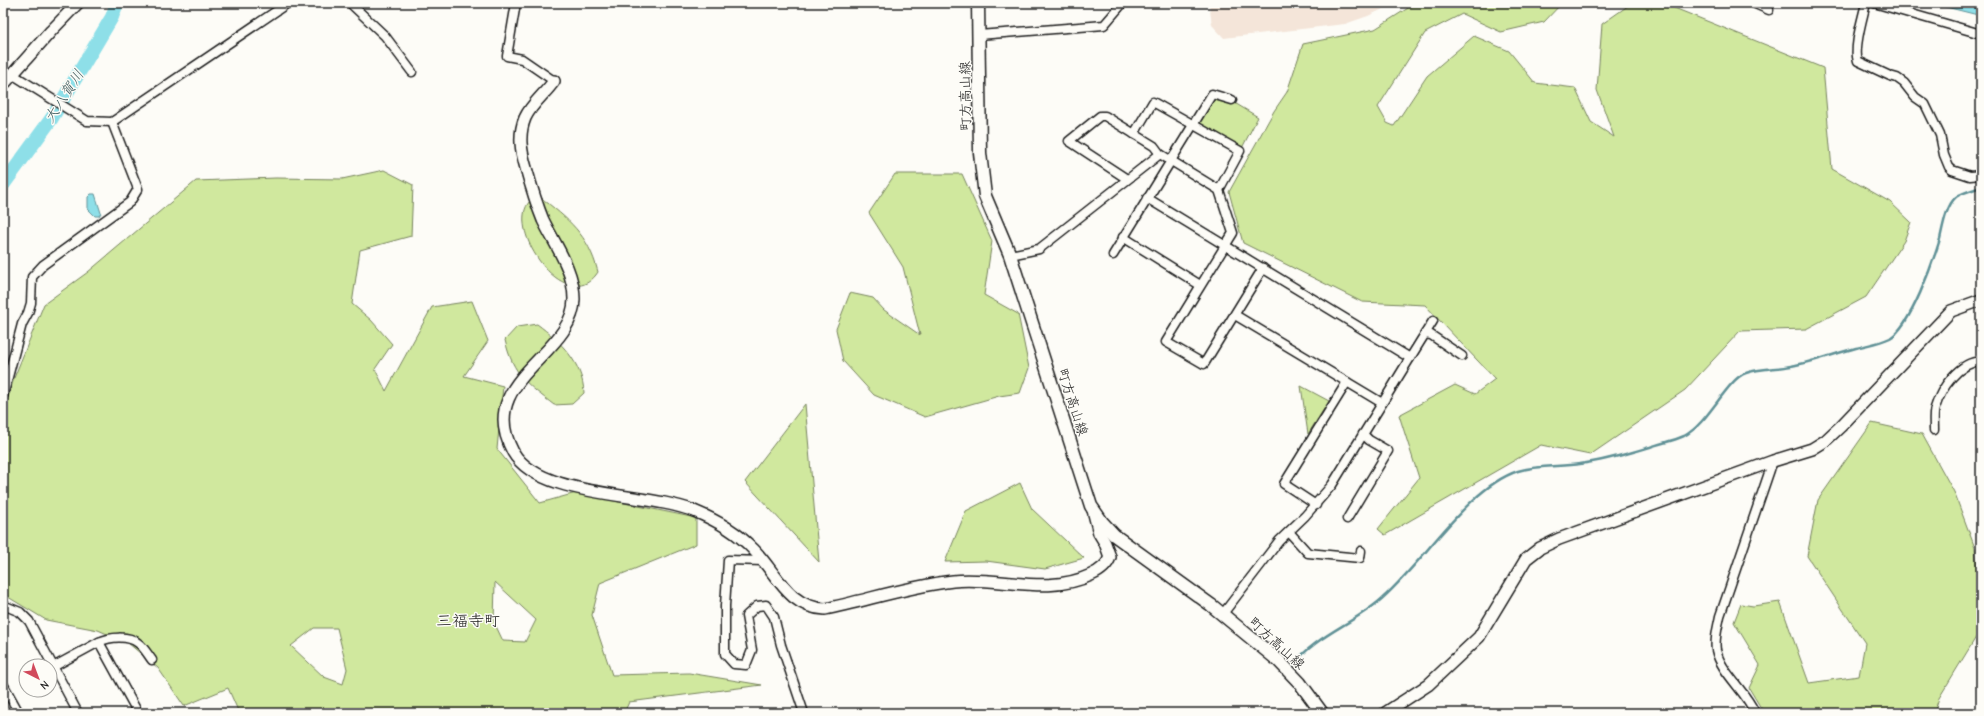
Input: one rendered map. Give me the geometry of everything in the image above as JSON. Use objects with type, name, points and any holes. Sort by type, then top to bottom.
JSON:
[{"type":"main road","name":"町方高山線","points":[[978,3],[980,153],[983,186],[988,204],[1010,255],[1091,506],[1102,522],[1114,535],[1180,582],[1288,670],[1322,713]]},
{"type":"street","points":[[12,74],[87,121],[112,122],[288,3]]},
{"type":"street","points":[[350,3],[394,46],[412,72]]},
{"type":"street","points":[[516,3],[507,56],[522,59],[554,82],[529,111],[522,128],[521,144],[538,208],[570,274],[574,290],[574,304],[568,324],[517,382],[508,400],[505,424],[510,446],[517,458],[528,469],[552,482],[572,487],[652,500],[681,507],[710,518],[741,538],[763,561],[792,597],[810,607],[817,608],[834,607],[954,581],[1054,586],[1075,582],[1104,567],[1110,557],[1099,533],[1091,506]]},
{"type":"street","points":[[979,35],[1104,25],[1123,3]]},
{"type":"street","points":[[1753,3],[1769,10]]},
{"type":"street","points":[[1866,3],[1856,54],[1858,60],[1897,78],[1904,83],[1915,97],[1925,104],[1940,135],[1944,155],[1949,167],[1952,170],[1970,176],[1981,175]]},
{"type":"street","points":[[1874,3],[1981,34]]},
{"type":"street","points":[[3,85],[72,5]]},
{"type":"street","points":[[1113,255],[1212,94],[1232,100]]},
{"type":"street","points":[[1134,134],[1153,102],[1240,151],[1219,190]]},
{"type":"street","points":[[1127,179],[1069,141],[1100,116],[1105,116],[1154,146],[1160,154],[1219,190],[1233,233],[1166,342],[1204,364],[1263,268]]},
{"type":"street","points":[[3,395],[22,324],[31,303],[32,277],[43,265],[130,202],[138,189],[112,122]]},
{"type":"street","points":[[1010,255],[1039,249],[1160,154]]},
{"type":"street","points":[[1147,198],[1410,358]]},
{"type":"street","points":[[1123,237],[1200,285]]},
{"type":"street","points":[[1385,713],[1428,685],[1472,645],[1479,637],[1521,565],[1536,551],[1559,539],[1774,461],[1812,449],[1825,442],[1951,311],[1981,300]]},
{"type":"street","points":[[1235,315],[1382,403]]},
{"type":"street","points":[[1222,615],[1279,541],[1316,505],[1332,485],[1433,321]]},
{"type":"street","points":[[1425,334],[1431,335],[1462,356]]},
{"type":"street","points":[[1934,430],[1935,409],[1944,389],[1962,368],[1974,362],[1981,361]]},
{"type":"street","points":[[1316,505],[1284,484],[1347,382]]},
{"type":"street","points":[[1346,519],[1388,451],[1369,440],[1363,434]]},
{"type":"street","points":[[1755,713],[1744,692],[1728,673],[1718,656],[1716,648],[1716,635],[1720,616],[1774,461]]},
{"type":"street","points":[[1289,532],[1308,552],[1360,558],[1361,551]]},
{"type":"street","points":[[763,561],[728,560],[725,606],[725,654],[734,664],[746,665],[752,650],[746,616],[757,606],[766,605],[774,617],[781,645],[804,713]]},
{"type":"street","points":[[3,605],[14,608],[24,616],[48,658]]},
{"type":"street","points":[[58,664],[99,642],[113,638],[127,638],[138,643],[152,660]]},
{"type":"street","points":[[99,642],[138,713]]},
{"type":"street","points":[[58,676],[78,713]]},
{"type":"street","points":[[3,684],[19,713]]},
{"type":"shaded area","points":[[1209,3],[1396,3],[1368,16],[1345,24],[1224,38],[1212,25]]},
{"type":"green space","points":[[1416,3],[1562,3],[1544,22],[1501,32],[1462,14],[1425,33],[1378,107],[1387,123],[1394,126],[1427,76],[1474,36],[1509,51],[1535,83],[1575,88],[1591,122],[1614,137],[1597,90],[1602,24],[1632,3],[1662,3],[1823,68],[1832,169],[1890,202],[1911,222],[1904,241],[1866,297],[1806,329],[1740,331],[1685,390],[1590,455],[1541,445],[1385,535],[1378,529],[1419,478],[1399,415],[1455,385],[1475,394],[1495,379],[1425,305],[1362,302],[1243,243],[1229,192],[1274,111],[1287,92],[1303,44],[1375,29]]},
{"type":"green space","points":[[1213,98],[1233,102],[1258,117],[1242,148],[1201,126],[1198,122]]},
{"type":"green space","points":[[384,170],[413,185],[411,236],[360,250],[352,304],[371,320],[392,344],[375,369],[386,391],[432,307],[472,301],[488,341],[464,376],[503,386],[497,449],[540,503],[576,493],[696,518],[696,544],[600,583],[592,615],[612,675],[689,673],[762,685],[629,702],[624,713],[239,713],[228,688],[184,706],[158,668],[128,643],[98,630],[46,620],[3,594],[3,413],[14,378],[44,304],[88,272],[196,181],[276,178],[342,179]],"holes":[[[495,582],[536,620],[525,642],[503,641],[494,622]],[[314,628],[337,628],[347,669],[343,684],[324,677],[291,646]]]},
{"type":"green space","points":[[895,174],[962,174],[992,241],[984,295],[1018,314],[1029,368],[1020,393],[999,396],[925,417],[874,395],[843,361],[836,329],[850,293],[873,298],[884,310],[920,335],[903,267],[869,213]]},
{"type":"green space","points":[[539,196],[576,229],[589,247],[598,272],[585,284],[570,285],[556,277],[542,264],[531,247],[525,229],[524,213],[531,200]]},
{"type":"green space","points":[[537,324],[562,345],[575,362],[583,382],[584,393],[572,404],[554,405],[529,385],[517,371],[512,362],[505,340],[517,327]]},
{"type":"green space","points":[[1301,386],[1329,401],[1308,434]]},
{"type":"green space","points":[[805,404],[819,562],[745,482]]},
{"type":"green space","points":[[1872,423],[1922,434],[1954,492],[1975,548],[1981,629],[1939,698],[1934,713],[1764,713],[1749,688],[1760,665],[1734,622],[1741,604],[1753,606],[1780,602],[1809,683],[1859,676],[1865,643],[1807,556],[1818,500]]},
{"type":"green space","points":[[1020,483],[1032,509],[1084,558],[1045,569],[986,561],[945,562],[966,511]]},
{"type":"water","points":[[1930,3],[1981,3],[1981,15],[1978,15]]},
{"type":"water","points":[[91,194],[95,194],[101,213],[99,216],[95,216],[88,209],[88,197]]},
{"type":"waterway","name":"大八賀川","points":[[3,185],[52,118],[112,17],[117,3]]},
{"type":"waterway","points":[[1292,666],[1321,639],[1378,602],[1411,569],[1462,511],[1480,494],[1499,480],[1526,469],[1598,461],[1624,455],[1680,438],[1693,430],[1732,384],[1746,373],[1799,364],[1878,343],[1890,338],[1906,321],[1920,293],[1937,249],[1945,216],[1953,201],[1959,195],[1981,187]]},
{"type":"district","name":"三福寺町","points":[[468,620]]}]
